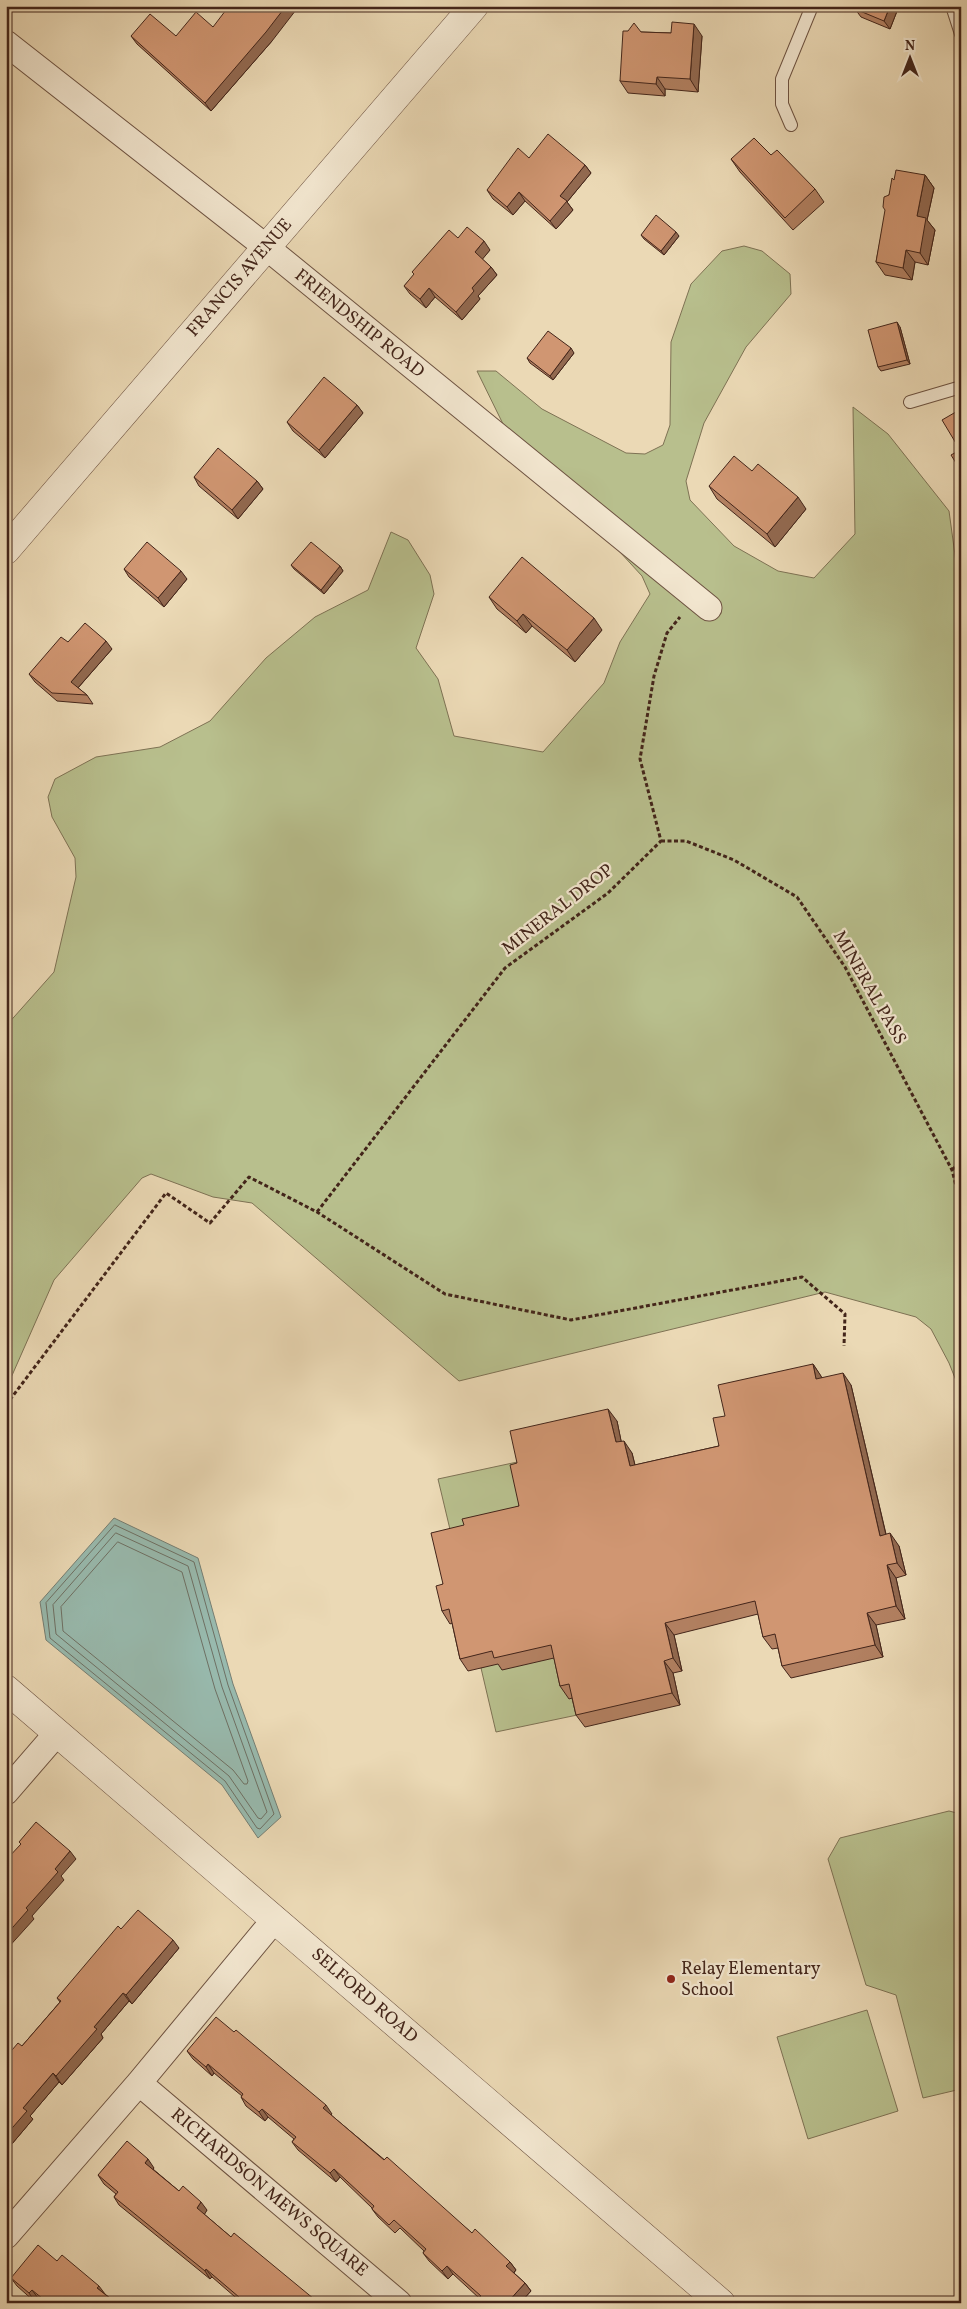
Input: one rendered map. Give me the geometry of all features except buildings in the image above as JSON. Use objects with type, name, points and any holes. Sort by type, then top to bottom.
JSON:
[{"type":"street","name":"FRANCIS AVENUE","points":[[6,550],[474,6]]},
{"type":"street","name":"FRIENDSHIP ROAD","points":[[6,43],[266,248],[703,603]]},
{"type":"street","name":"SELFORD ROAD","points":[[6,1689],[721,2303]]},
{"type":"street","points":[[6,1792],[58,1733]]},
{"type":"street","points":[[6,2236],[139,2082],[275,1919]]},
{"type":"street","name":"RICHARDSON MEWS SQUARE","points":[[139,2082],[399,2303]]},
{"type":"lane","points":[[791,125],[782,104],[782,79],[812,6]]},
{"type":"lane","points":[[952,6],[961,34]]},
{"type":"lane","points":[[910,402],[961,387]]},
{"type":"path","points":[[661,841],[640,758],[654,676],[667,632],[703,603]]},
{"type":"path","name":"MINERAL PASS","points":[[661,841],[686,841],[734,860],[797,898],[845,967],[952,1170],[961,1205]]},
{"type":"path","name":"MINERAL DROP","points":[[318,1212],[505,968],[608,892],[661,841]]},
{"type":"path","points":[[952,1170],[961,1161]]},
{"type":"path","points":[[6,1405],[166,1194],[210,1223],[249,1177],[318,1212],[445,1294],[571,1320],[802,1277],[845,1314],[844,1346]]},
{"type":"green space","points":[[744,246],[762,251],[790,274],[791,294],[746,347],[704,423],[686,481],[690,500],[734,546],[778,571],[814,578],[855,534],[853,407],[888,434],[949,511],[961,599],[961,1393],[949,1363],[931,1329],[916,1317],[825,1292],[459,1381],[252,1203],[213,1197],[151,1174],[142,1178],[54,1280],[10,1380],[6,1382],[6,1026],[54,972],[76,877],[75,858],[52,817],[48,797],[55,779],[96,757],[160,747],[210,721],[266,658],[315,617],[368,590],[391,532],[408,540],[430,575],[434,594],[416,648],[438,679],[454,736],[543,752],[604,683],[620,642],[650,594],[642,576],[504,426],[477,371],[496,371],[542,409],[626,453],[645,454],[663,445],[670,425],[671,342],[691,284],[722,251]]},
{"type":"green space","points":[[522,1461],[527,1515],[453,1542],[438,1479]]},
{"type":"green space","points":[[564,1635],[582,1714],[496,1732],[481,1668]]},
{"type":"green space","points":[[949,1811],[961,1814],[961,2089],[923,2098],[896,1995],[866,1985],[828,1859],[840,1838]]},
{"type":"green space","points":[[867,2010],[898,2111],[808,2139],[777,2037]]},
{"type":"water","points":[[114,1518],[198,1558],[233,1684],[281,1817],[258,1838],[222,1785],[46,1640],[40,1602]]},
{"type":"place","name":"Relay Elementary School","points":[[671,1979]]}]
